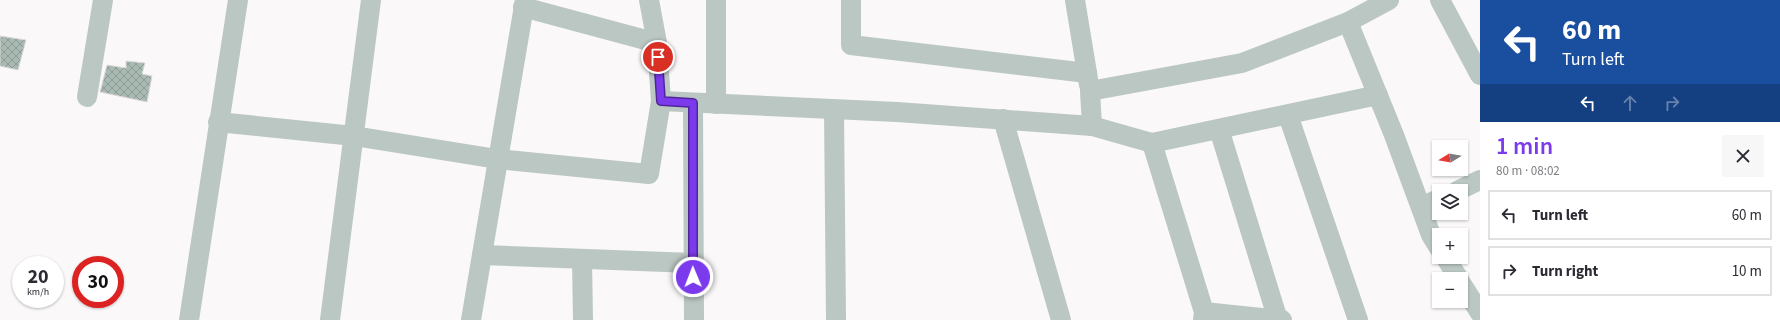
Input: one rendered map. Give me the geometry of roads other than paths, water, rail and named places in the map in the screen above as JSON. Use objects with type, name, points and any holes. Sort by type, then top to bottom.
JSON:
[{"type":"street","points":[[87,97],[102,0]]},
{"type":"street","points":[[189,320],[218,122],[238,0]]},
{"type":"street","points":[[330,320],[371,0]]},
{"type":"street","points":[[218,122],[354,136],[497,159],[649,174],[661,101],[657,43],[650,0]]},
{"type":"street","points":[[716,0],[716,104]]},
{"type":"street","points":[[851,0],[851,45],[1089,82],[1242,63],[1348,22],[1389,0]]},
{"type":"street","points":[[1075,0],[1089,82],[1092,126]]},
{"type":"street","points":[[1440,0],[1480,75]]},
{"type":"street","points":[[471,320],[524,3],[657,43]]},
{"type":"street","points":[[1348,22],[1378,95],[1432,237]]},
{"type":"street","points":[[661,101],[834,109],[1092,126],[1152,143],[1378,95]]},
{"type":"street","points":[[693,103],[692,263],[694,320]]},
{"type":"street","points":[[834,109],[836,320]]},
{"type":"street","points":[[1288,115],[1358,320]]},
{"type":"street","points":[[1003,120],[1060,320]]},
{"type":"street","points":[[1219,129],[1278,320]]},
{"type":"street","points":[[1152,143],[1204,316],[1282,320]]},
{"type":"street","points":[[1468,186],[1480,180]]},
{"type":"street","points":[[1421,208],[1432,202]]},
{"type":"street","points":[[482,255],[692,263]]},
{"type":"street","points":[[582,259],[584,320]]},
{"type":"street","points":[[1468,294],[1480,313]]}]
